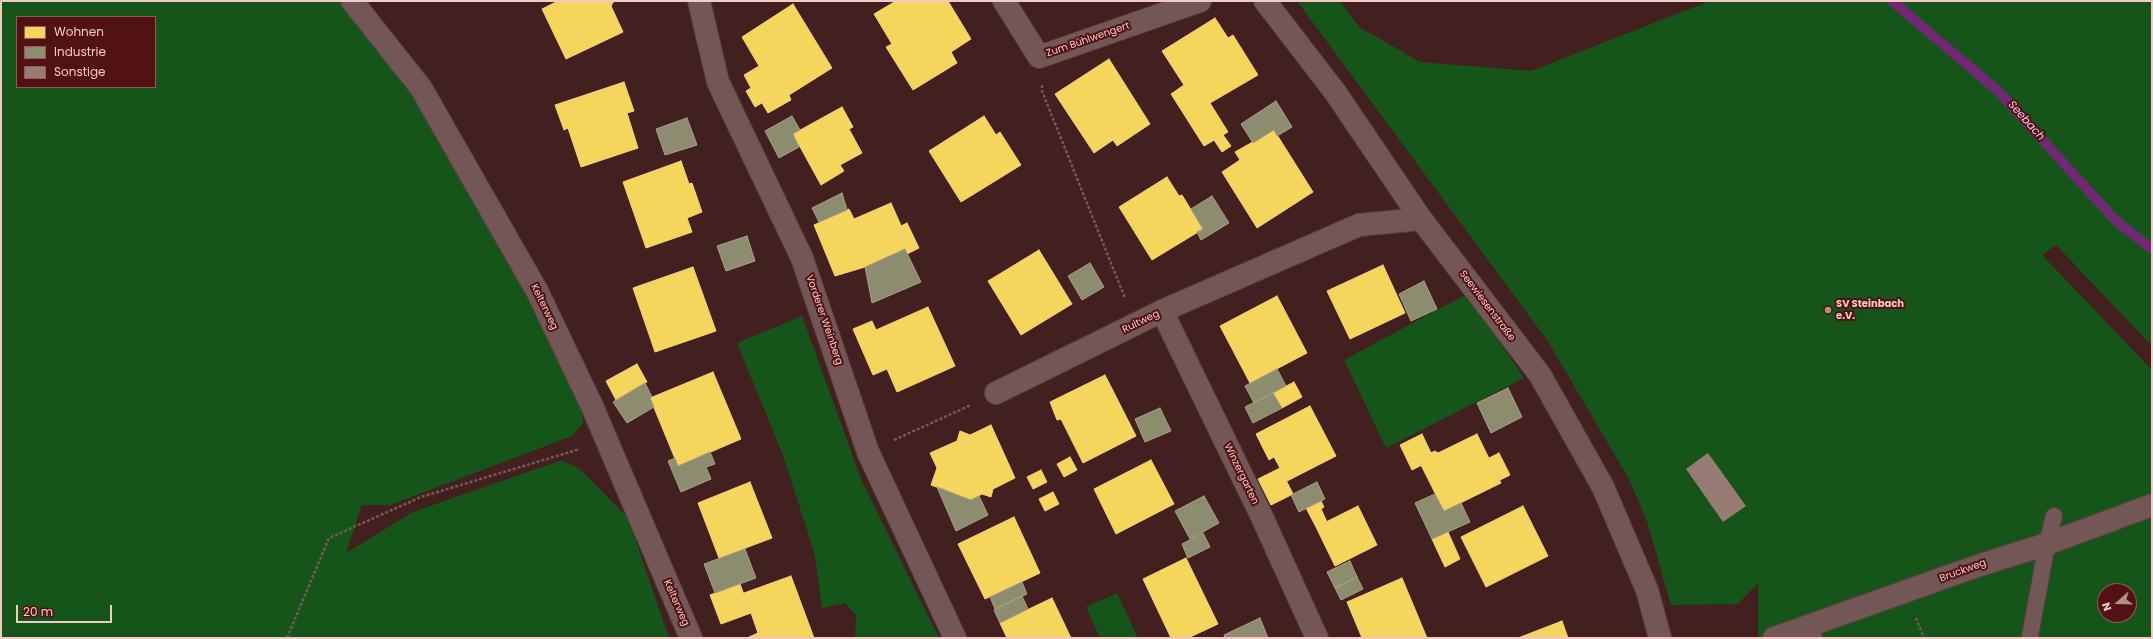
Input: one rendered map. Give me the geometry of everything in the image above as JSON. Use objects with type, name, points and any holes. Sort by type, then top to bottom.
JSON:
[{"type":"street","name":"Kelterweg","points":[[352,1],[421,88],[537,291],[608,444],[691,638]]},
{"type":"street","name":"Vorderer Weinberg","points":[[699,1],[718,82],[802,258],[868,452],[955,638]]},
{"type":"street","name":"Zum Bühlwengert","points":[[1004,1],[1039,57],[1186,3]]},
{"type":"street","name":"Seewiesenstraße","points":[[1265,1],[1335,92],[1373,136],[1421,219],[1540,375],[1603,487],[1647,590],[1660,638]]},
{"type":"street","name":"Ruitweg","points":[[996,393],[1162,312],[1359,225],[1421,219]]},
{"type":"street","name":"Winzergarten","points":[[1162,312],[1262,517],[1317,638]]},
{"type":"street","name":"Bruckweg","points":[[1774,638],[1809,633],[1980,564],[2046,544],[2152,505]]},
{"type":"lane","points":[[2030,636],[2046,544],[2054,516]]},
{"type":"path","points":[[1039,57],[1042,91],[1126,300],[1162,312]]},
{"type":"path","points":[[868,452],[996,393]]},
{"type":"path","points":[[287,638],[330,538],[421,497],[581,449],[608,444]]},
{"type":"path","points":[[1915,616],[1924,638]]},
{"type":"green space","points":[[1,1],[344,1],[410,86],[516,276],[582,403],[583,423],[572,436],[390,505],[362,505],[346,553],[413,512],[562,460],[580,469],[628,518],[669,638],[1,638]]},
{"type":"green space","name":"SV Steinbach e.V.","points":[[1297,1],[1340,1],[1359,27],[1420,62],[1531,71],[1710,1],[2152,1],[2152,346],[2056,245],[2042,255],[2152,370],[2152,638],[1758,638],[1758,583],[1738,604],[1671,605],[1647,521],[1629,479],[1547,340]]},
{"type":"green space","points":[[1467,294],[1524,378],[1386,448],[1344,360]]},
{"type":"green space","points":[[802,316],[861,479],[939,638],[855,638],[856,615],[845,603],[822,608],[815,555],[784,458],[737,343]]},
{"type":"green space","points":[[1117,593],[1138,638],[1100,638],[1086,607]]},
{"type":"building: Wohnen","points":[[558,1],[614,1],[611,6],[623,32],[566,59],[542,9]]},
{"type":"building: Wohnen","points":[[896,1],[948,1],[971,39],[951,52],[957,63],[913,90],[886,47],[892,44],[874,14]]},
{"type":"building: Wohnen","points":[[793,4],[832,68],[789,95],[791,100],[768,113],[762,103],[777,94],[768,78],[751,88],[744,75],[759,66],[742,37]]},
{"type":"building: Wohnen","points":[[1215,18],[1228,38],[1233,35],[1258,75],[1210,103],[1228,132],[1204,146],[1171,94],[1184,85],[1162,51]]},
{"type":"building: Wohnen","points":[[1109,59],[1150,124],[1117,146],[1113,140],[1094,153],[1055,94]]},
{"type":"building: Wohnen","points":[[768,78],[777,94],[755,107],[746,91]]},
{"type":"building: Wohnen","points":[[624,82],[634,111],[627,113],[638,148],[581,167],[568,128],[564,130],[555,105]]},
{"type":"building: Wohnen","points":[[842,107],[853,127],[849,129],[862,153],[840,165],[844,171],[821,185],[793,134]]},
{"type":"building: Wohnen","points":[[984,116],[996,135],[1000,132],[1021,165],[961,202],[929,151]]},
{"type":"building: Wohnen","points":[[1274,130],[1313,192],[1257,228],[1222,172],[1240,160],[1235,152]]},
{"type":"building: Wohnen","points":[[1223,135],[1231,146],[1222,152],[1214,140]]},
{"type":"building: Wohnen","points":[[681,161],[689,184],[692,183],[702,212],[687,218],[692,232],[646,248],[623,182]]},
{"type":"building: Wohnen","points":[[1167,177],[1179,196],[1182,195],[1203,229],[1152,260],[1119,207]]},
{"type":"building: Wohnen","points":[[891,203],[903,230],[897,233],[905,249],[865,267],[835,276],[814,225],[849,209],[854,219]]},
{"type":"building: Wohnen","points":[[907,223],[919,248],[907,254],[897,233],[903,230],[901,226]]},
{"type":"building: Wohnen","points":[[1039,250],[1072,304],[1021,335],[988,281]]},
{"type":"building: Wohnen","points":[[1383,265],[1405,313],[1350,339],[1327,291]]},
{"type":"building: Wohnen","points":[[693,267],[716,331],[655,352],[633,288]]},
{"type":"building: Wohnen","points":[[1277,296],[1307,353],[1250,383],[1220,326]]},
{"type":"building: Wohnen","points":[[928,307],[955,366],[897,392],[887,369],[873,375],[853,329],[872,321],[876,330]]},
{"type":"building: Wohnen","points":[[637,364],[647,382],[616,400],[606,381]]},
{"type":"building: Wohnen","points":[[713,372],[741,439],[678,466],[650,398]]},
{"type":"building: Wohnen","points":[[1105,375],[1136,436],[1083,463],[1061,419],[1057,420],[1050,402]]},
{"type":"building: Wohnen","points":[[1294,382],[1302,397],[1282,408],[1273,393]]},
{"type":"building: Wohnen","points":[[1310,406],[1336,456],[1287,481],[1274,457],[1269,460],[1256,434]]},
{"type":"building: Wohnen","points":[[991,425],[1015,478],[993,489],[991,497],[982,494],[971,500],[931,485],[937,468],[930,453],[957,441],[960,431],[970,435]]},
{"type":"building: Wohnen","points":[[1422,434],[1431,453],[1418,459],[1422,465],[1412,470],[1400,445]]},
{"type":"building: Wohnen","points":[[1477,434],[1501,483],[1444,511],[1418,459],[1435,451],[1438,453]]},
{"type":"building: Wohnen","points":[[1499,453],[1510,475],[1500,480],[1489,458]]},
{"type":"building: Wohnen","points":[[1070,457],[1077,470],[1064,477],[1057,464]]},
{"type":"building: Wohnen","points":[[1151,460],[1174,504],[1116,534],[1094,489]]},
{"type":"building: Wohnen","points":[[1280,468],[1293,494],[1271,505],[1258,479]]},
{"type":"building: Wohnen","points":[[1041,470],[1047,482],[1033,489],[1027,477]]},
{"type":"building: Wohnen","points":[[750,482],[772,538],[719,558],[698,503]]},
{"type":"building: Wohnen","points":[[1053,492],[1059,504],[1045,511],[1039,499]]},
{"type":"building: Wohnen","points":[[1321,501],[1324,507],[1321,509],[1327,522],[1316,527],[1306,508]]},
{"type":"building: Wohnen","points":[[1358,506],[1377,545],[1335,566],[1316,527]]},
{"type":"building: Wohnen","points":[[1523,506],[1548,556],[1486,587],[1461,537]]},
{"type":"building: Wohnen","points":[[1014,517],[1040,573],[985,599],[958,544]]},
{"type":"building: Wohnen","points":[[1448,532],[1460,559],[1445,567],[1432,539]]},
{"type":"building: Wohnen","points":[[1186,558],[1218,624],[1188,638],[1171,638],[1143,579]]},
{"type":"building: Wohnen","points":[[791,576],[814,638],[749,638],[758,633],[744,593]]},
{"type":"building: Wohnen","points":[[1402,578],[1427,638],[1362,638],[1347,602]]},
{"type":"building: Wohnen","points":[[740,584],[751,613],[721,624],[710,595]]},
{"type":"building: Wohnen","points":[[1052,598],[1071,638],[1007,638],[1000,623]]},
{"type":"building: Wohnen","points":[[1562,621],[1568,638],[1518,638]]},
{"type":"building: Industrie","points":[[1276,101],[1292,127],[1277,136],[1274,130],[1253,143],[1241,124]]},
{"type":"building: Industrie","points":[[792,116],[800,130],[793,134],[799,147],[779,158],[765,131]]},
{"type":"building: Industrie","points":[[687,118],[697,145],[665,155],[656,129]]},
{"type":"building: Industrie","points":[[842,193],[847,210],[819,222],[812,208]]},
{"type":"building: Industrie","points":[[1212,196],[1229,223],[1201,240],[1197,232],[1203,229],[1191,209]]},
{"type":"building: Industrie","points":[[747,236],[755,261],[726,271],[717,246]]},
{"type":"building: Industrie","points":[[905,249],[921,282],[872,303],[865,267]]},
{"type":"building: Industrie","points":[[1090,263],[1104,287],[1082,300],[1068,276]]},
{"type":"building: Industrie","points":[[1424,281],[1437,309],[1411,321],[1399,294]]},
{"type":"building: Industrie","points":[[1277,369],[1286,386],[1254,403],[1245,386]]},
{"type":"building: Industrie","points":[[645,383],[652,397],[650,398],[654,407],[627,423],[613,402]]},
{"type":"building: Industrie","points":[[1508,388],[1522,417],[1491,433],[1477,403]]},
{"type":"building: Industrie","points":[[1273,393],[1282,408],[1253,423],[1245,407]]},
{"type":"building: Industrie","points":[[1160,408],[1171,431],[1145,442],[1135,419]]},
{"type":"building: Industrie","points":[[710,452],[715,464],[706,467],[711,479],[681,492],[668,461],[675,458],[678,466]]},
{"type":"building: Industrie","points":[[1317,482],[1325,499],[1299,512],[1291,495]]},
{"type":"building: Industrie","points":[[937,487],[971,500],[979,496],[988,515],[956,531]]},
{"type":"building: Industrie","points":[[1435,494],[1444,511],[1461,503],[1470,522],[1432,539],[1415,503]]},
{"type":"building: Industrie","points":[[1204,496],[1219,523],[1190,539],[1175,511]]},
{"type":"building: Industrie","points":[[1203,533],[1210,547],[1188,558],[1182,544]]},
{"type":"building: Industrie","points":[[745,549],[756,578],[715,593],[704,564]]},
{"type":"building: Industrie","points":[[1350,561],[1357,577],[1335,588],[1327,572]]},
{"type":"building: Industrie","points":[[1357,577],[1363,589],[1341,600],[1335,588]]},
{"type":"building: Industrie","points":[[1022,582],[1027,594],[995,609],[990,597]]},
{"type":"building: Industrie","points":[[1022,596],[1028,609],[1000,623],[994,610]]},
{"type":"building: Industrie","points":[[1260,618],[1268,638],[1225,638],[1224,635]]},
{"type":"building: Sonstige","points":[[1708,453],[1746,506],[1723,522],[1686,469]]},
{"type":"waterway","name":"Seebach","points":[[1892,1],[1998,91],[2116,221],[2152,249]]},
{"type":"place","name":"SV Steinbach e.V.","points":[[1828,310]]}]
